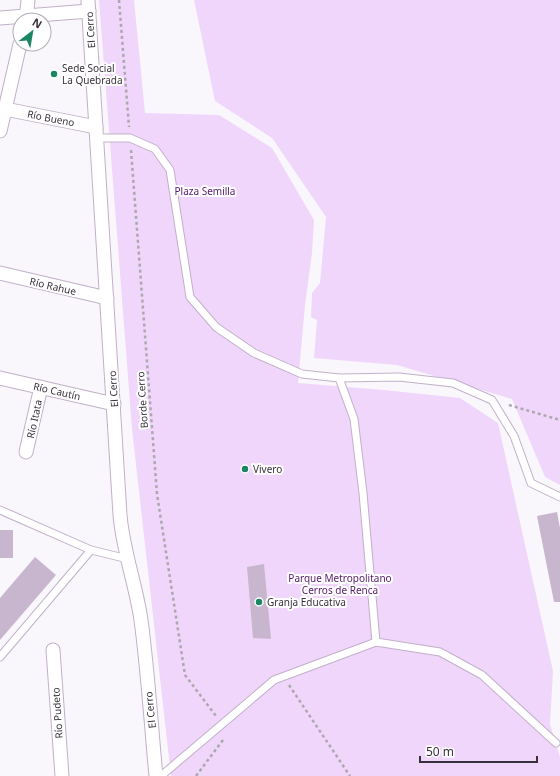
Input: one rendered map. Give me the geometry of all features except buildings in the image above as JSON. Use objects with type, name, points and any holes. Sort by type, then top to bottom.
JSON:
[{"type":"street","points":[[27,12],[28,0]]},
{"type":"street","points":[[52,13],[89,5]]},
{"type":"street","name":"El Cerro","points":[[89,5],[120,515],[122,537],[141,620],[156,776]]},
{"type":"street","points":[[0,18],[12,18]]},
{"type":"street","points":[[0,131],[18,52]]},
{"type":"street","name":"Río Bueno","points":[[5,109],[96,133]]},
{"type":"street","name":"Río Rahue","points":[[0,273],[107,298]]},
{"type":"street","name":"Río Cautín","points":[[0,378],[114,404]]},
{"type":"street","name":"Río Itata","points":[[26,452],[41,387]]},
{"type":"street","name":"Río Pudeto","points":[[53,650],[62,776]]},
{"type":"lane","points":[[96,133],[130,138],[155,149],[170,170],[190,297],[216,327],[254,353],[302,374],[339,378],[398,377],[453,383],[492,400],[514,436],[531,483],[560,497]]},
{"type":"lane","points":[[339,378],[354,419],[363,493],[376,642]]},
{"type":"lane","points":[[0,510],[91,550],[128,559]]},
{"type":"lane","points":[[0,658],[91,550]]},
{"type":"lane","points":[[161,776],[274,680],[376,642],[440,652],[482,675],[556,743]]},
{"type":"path","name":"Borde Cerro","points":[[119,0],[157,494],[185,675],[222,724]]},
{"type":"path","points":[[492,400],[560,420]]},
{"type":"path","points":[[283,677],[350,776]]},
{"type":"path","points":[[196,776],[224,738],[222,724]]},
{"type":"green space","name":"Parque Metropolitano Cerros de Renca","points":[[99,0],[134,0],[145,113],[219,115],[272,148],[314,220],[312,253],[305,305],[298,383],[460,398],[498,423],[553,671],[550,724],[560,757],[560,776],[171,776],[132,429]]},
{"type":"green space","points":[[194,0],[560,0],[560,485],[545,477],[512,399],[397,365],[314,358],[317,320],[311,317],[312,293],[320,283],[326,217],[272,138],[215,101]]},
{"type":"place","name":"Sede Social La Quebrada","points":[[54,74]]},
{"type":"place","name":"Vivero","points":[[245,469]]},
{"type":"place","name":"Granja Educativa","points":[[259,602]]},
{"type":"park label","name":"Plaza Semilla","points":[[205,191]]}]
